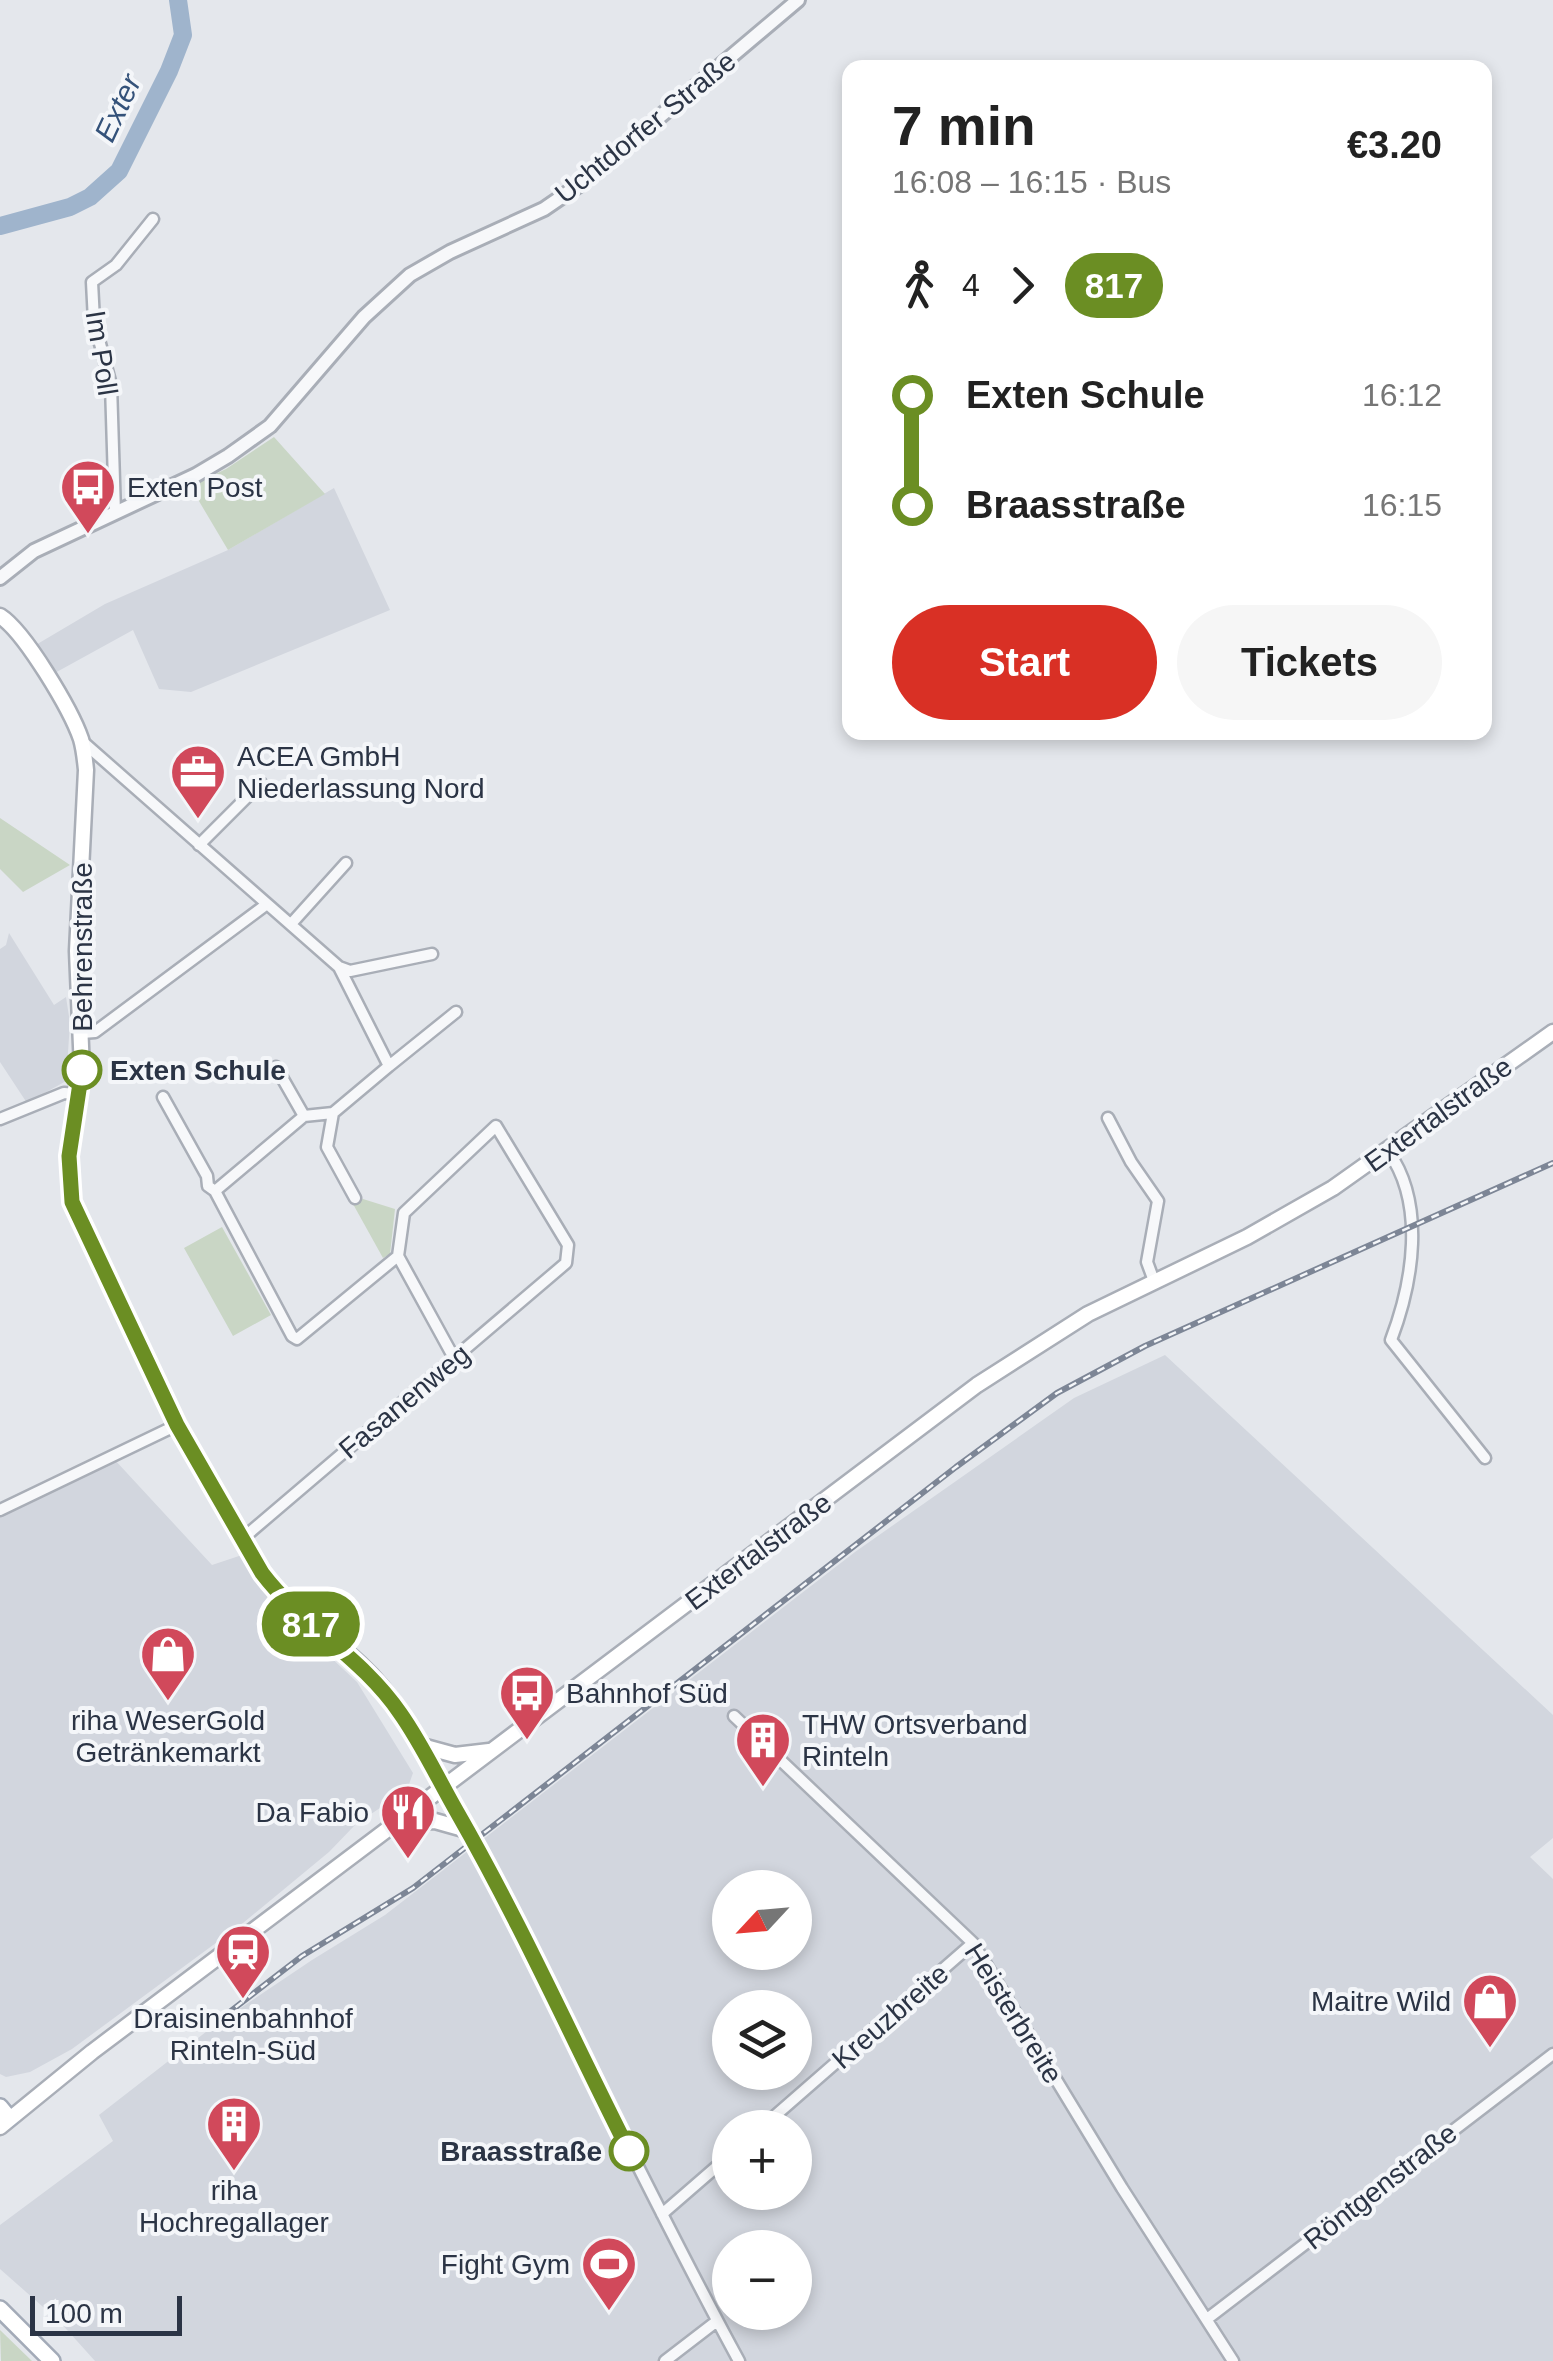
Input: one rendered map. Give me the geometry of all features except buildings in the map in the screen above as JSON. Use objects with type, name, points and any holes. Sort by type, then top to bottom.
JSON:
[{"type":"main road","name":"Behrenstraße","points":[[0,616],[28,647],[68,709],[82,741],[86,770],[77,951],[82,1070],[69,1156],[72,1202],[177,1425],[242,1539],[278,1595],[378,1682],[422,1746],[444,1788]]},
{"type":"main road","name":"Extertalstraße","points":[[3,2117],[977,1385],[1037,1344],[1278,1221],[1388,1151],[1553,1032]]},
{"type":"main road","points":[[422,1746],[455,1755],[490,1752]]},
{"type":"main road","points":[[396,1824],[434,1821],[467,1830]]},
{"type":"main road","points":[[0,2309],[52,2361]]},
{"type":"street","name":"Uchtdorfer Straße","points":[[0,578],[34,551],[196,475],[260,434],[292,403],[364,317],[410,275],[544,209],[798,0]]},
{"type":"street","name":"Im Poll","points":[[115,513],[111,385],[94,321],[92,282],[116,265],[153,219]]},
{"type":"street","points":[[82,741],[339,967],[388,1066]]},
{"type":"street","points":[[200,845],[260,783]]},
{"type":"street","points":[[292,924],[346,863]]},
{"type":"street","points":[[82,1034],[95,1032],[267,904]]},
{"type":"street","points":[[339,967],[350,971],[432,954]]},
{"type":"street","points":[[215,1191],[304,1116],[333,1113],[456,1012]]},
{"type":"street","points":[[276,1067],[304,1116]]},
{"type":"street","points":[[0,1118],[64,1093],[78,1094]]},
{"type":"street","points":[[163,1097],[292,1336],[297,1339],[398,1256],[454,1358]]},
{"type":"street","points":[[333,1113],[326,1146],[355,1198]]},
{"type":"street","points":[[1108,1118],[1130,1162],[1158,1200],[1147,1262],[1154,1281]]},
{"type":"street","name":"Fasanenweg","points":[[242,1539],[566,1263],[568,1245],[496,1126],[404,1212],[398,1256]]},
{"type":"street","points":[[1388,1151],[1404,1183],[1411,1226],[1406,1292],[1391,1340],[1485,1458]]},
{"type":"street","points":[[0,1510],[177,1425]]},
{"type":"street","name":"Heisterbreite","points":[[734,1716],[974,1943],[1122,2188],[1233,2361]]},
{"type":"street","points":[[444,1788],[712,2311]]},
{"type":"street","name":"Kreuzbreite","points":[[783,2110],[974,1943]]},
{"type":"street","name":"Röntgenstraße","points":[[1208,2319],[1553,2054]]},
{"type":"street","points":[[662,2214],[712,2171]]},
{"type":"street","points":[[665,2361],[712,2325]]},
{"type":"street","points":[[722,2330],[739,2361]]},
{"type":"shaded area","points":[[334,488],[390,610],[191,692],[159,689],[133,630],[53,674],[34,646],[105,604],[228,550]]},
{"type":"shaded area","points":[[9,933],[54,1005],[66,997],[70,1023],[66,1081],[27,1103],[0,1062],[0,949],[6,945]]},
{"type":"shaded area","points":[[1165,1355],[1553,1715],[1553,1838],[1530,1857],[1553,1879],[1553,2361],[95,2361],[59,2321],[0,2269],[0,2225],[113,2141],[99,2115],[211,2028],[385,1915],[855,1552],[1074,1398]]},
{"type":"shaded area","points":[[114,1459],[212,1565],[242,1555],[295,1624],[357,1682],[413,1773],[407,1790],[356,1824],[329,1852],[243,1923],[72,2049],[30,2072],[6,2077],[0,2074],[0,1514]]},
{"type":"green space","points":[[274,437],[325,494],[228,550],[190,486],[226,469]]},
{"type":"green space","points":[[0,818],[70,865],[23,892],[0,869]]},
{"type":"green space","points":[[363,1199],[395,1209],[390,1254],[383,1258],[353,1204]]},
{"type":"green space","points":[[222,1227],[271,1315],[233,1336],[184,1248]]},
{"type":"green space","points":[[0,2330],[32,2361],[1,2361]]},
{"type":"waterway","name":"Exter","points":[[0,226],[70,207],[90,197],[119,171],[183,35],[178,0]]},
{"type":"railway","points":[[223,2017],[302,1956],[413,1888],[1057,1393],[1145,1346],[1553,1163]]},
{"type":"bus line","name":"817","points":[[82,1070],[69,1156],[72,1202],[177,1425],[278,1595],[359,1662],[378,1682],[422,1746],[531,1951],[629,2151]]},
{"type":"place","name":"Exten Post","points":[[88,536]]},
{"type":"place","name":"ACEA GmbH Niederlassung Nord","points":[[198,821]]},
{"type":"place","name":"Exten Schule","points":[[82,1070]]},
{"type":"place","name":"riha WeserGold Getränkemarkt","points":[[168,1703]]},
{"type":"place","name":"Bahnhof Süd","points":[[527,1742]]},
{"type":"place","name":"THW Ortsverband Rinteln","points":[[763,1789]]},
{"type":"place","name":"Da Fabio","points":[[408,1861]]},
{"type":"place","name":"Draisinenbahnhof Rinteln-Süd","points":[[243,2001]]},
{"type":"place","name":"Maitre Wild","points":[[1490,2050]]},
{"type":"place","name":"Braasstraße","points":[[629,2151]]},
{"type":"place","name":"riha Hochregallager","points":[[234,2173]]},
{"type":"place","name":"Fight Gym","points":[[609,2313]]}]
